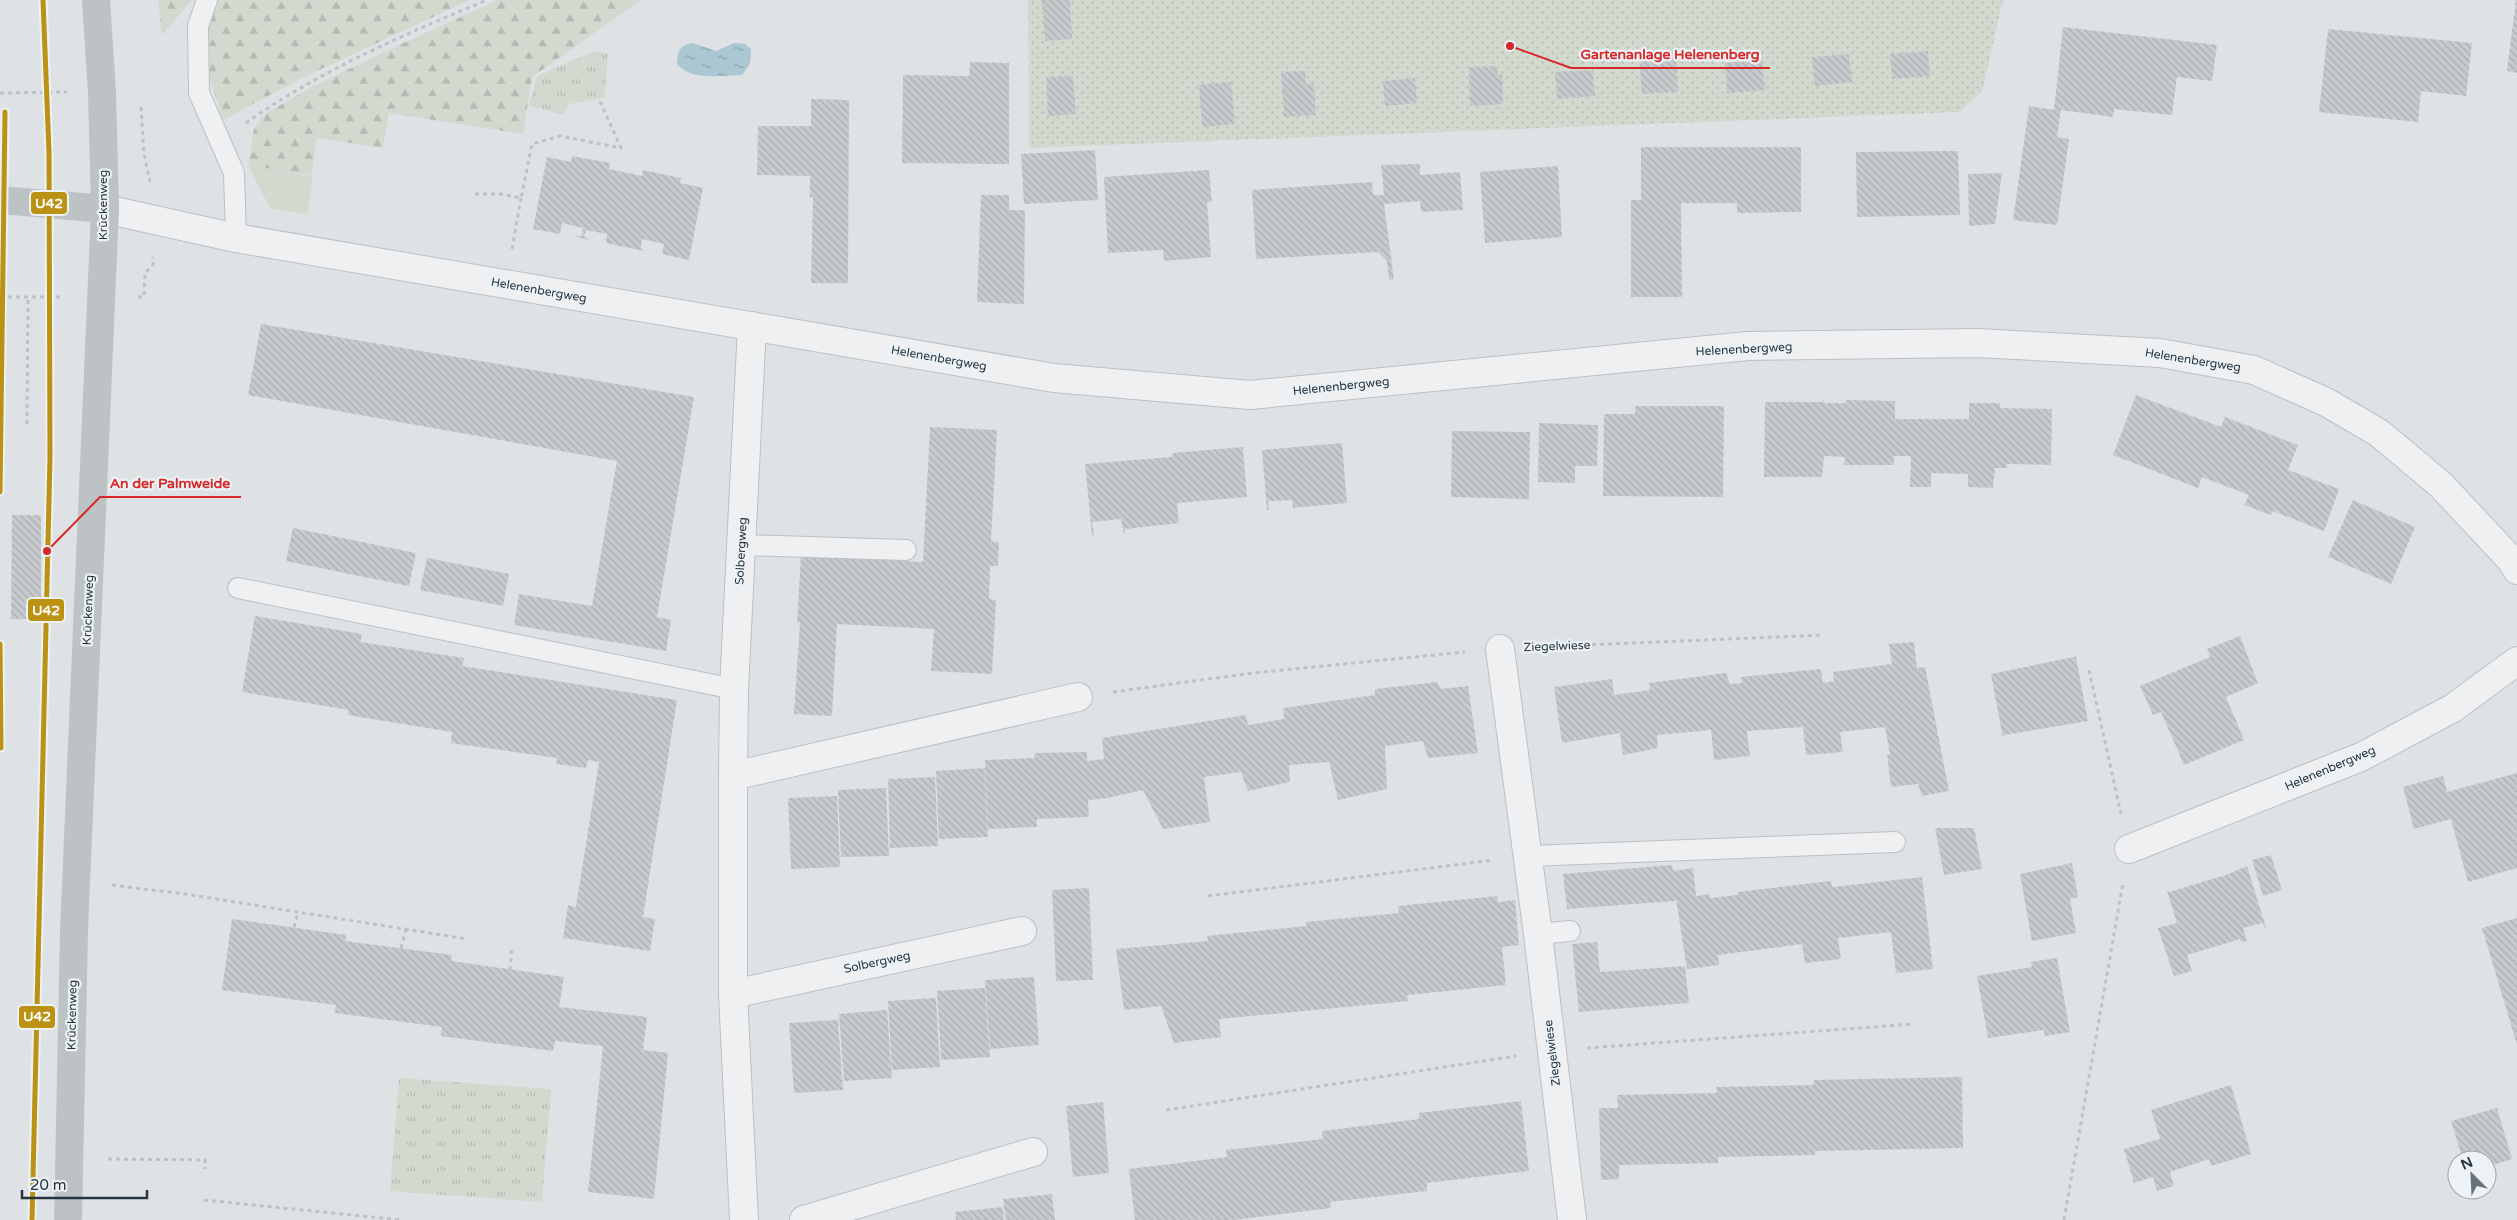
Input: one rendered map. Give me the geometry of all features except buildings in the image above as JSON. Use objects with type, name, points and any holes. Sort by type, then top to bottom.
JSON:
[{"type":"main road","name":"Krückenweg","points":[[68,1220],[74,931],[105,208],[102,92],[96,0]]},
{"type":"main road","points":[[0,200],[105,208]]},
{"type":"street","name":"Helenenbergweg","points":[[105,208],[236,238],[1054,378],[1250,394],[1748,346],[1978,343],[2160,353],[2254,370],[2326,402],[2379,433],[2441,485],[2512,561],[2517,570]]},
{"type":"street","name":"Solbergweg","points":[[744,1220],[732,994],[733,776],[734,690],[752,326]]},
{"type":"street","name":"Ziegelwiese","points":[[1500,649],[1538,934],[1572,1220]]},
{"type":"street","name":"Helenenbergweg","points":[[2129,849],[2361,757],[2453,708],[2517,661]]},
{"type":"street","points":[[733,776],[1078,697]]},
{"type":"street","name":"Solbergweg","points":[[732,994],[1022,931]]},
{"type":"street","points":[[804,1220],[1033,1152]]},
{"type":"lane","points":[[207,0],[198,26],[199,93],[234,173],[236,238]]},
{"type":"lane","points":[[742,545],[847,543],[906,550]]},
{"type":"lane","points":[[238,588],[734,690]]},
{"type":"lane","points":[[1528,856],[1895,842]]},
{"type":"lane","points":[[1538,934],[1570,931]]},
{"type":"path","points":[[221,141],[261,112],[308,84],[386,45],[487,0]]},
{"type":"path","points":[[0,93],[74,92]]},
{"type":"path","points":[[506,284],[532,144],[560,136],[621,148],[599,99]]},
{"type":"path","points":[[140,100],[147,175],[152,187]]},
{"type":"path","points":[[475,194],[500,194],[521,198]]},
{"type":"path","points":[[144,297],[145,273],[153,265],[153,252]]},
{"type":"path","points":[[0,297],[72,297]]},
{"type":"path","points":[[27,424],[28,297]]},
{"type":"path","name":"Ziegelwiese","points":[[1500,649],[1823,635]]},
{"type":"path","points":[[1078,697],[1253,673],[1500,649]]},
{"type":"path","points":[[2064,1220],[2129,849],[2089,670]]},
{"type":"path","points":[[1208,896],[1528,856]]},
{"type":"path","points":[[112,885],[467,939]]},
{"type":"path","points":[[294,928],[298,912]]},
{"type":"path","points":[[401,948],[406,929]]},
{"type":"path","points":[[510,970],[512,946]]},
{"type":"path","points":[[108,1159],[205,1160],[204,1169]]},
{"type":"path","points":[[204,1200],[402,1220]]},
{"type":"green space","points":[[158,0],[192,0],[162,35]]},
{"type":"green space","points":[[219,0],[470,0],[304,77],[223,120],[209,76],[208,27]]},
{"type":"green space","points":[[498,0],[641,0],[532,77],[523,134],[389,113],[383,148],[317,138],[311,176],[248,165],[254,129],[263,115],[310,88]]},
{"type":"green space","points":[[1028,0],[2003,0],[1982,92],[1959,112],[1029,148]]},
{"type":"green space","points":[[594,51],[608,54],[605,98],[569,104],[563,115],[529,106],[537,76]]},
{"type":"green space","points":[[248,165],[313,177],[307,215],[270,208]]},
{"type":"green space","points":[[399,1078],[551,1089],[542,1202],[390,1191]]},
{"type":"water","points":[[693,43],[716,51],[734,43],[745,44],[751,49],[750,64],[742,75],[708,76],[691,73],[677,64],[680,49],[685,45]]},
{"type":"transit line","name":"U42","points":[[32,1220],[50,457],[49,152],[43,0]]},
{"type":"transit line","name":"U42","points":[[0,492],[5,112]]},
{"type":"transit line","name":"U42","points":[[0,644],[1,748]]},
{"type":"place","name":"Gartenanlage Helenenberg","points":[[1510,46]]},
{"type":"place","name":"An der Palmweide","points":[[47,551]]}]
